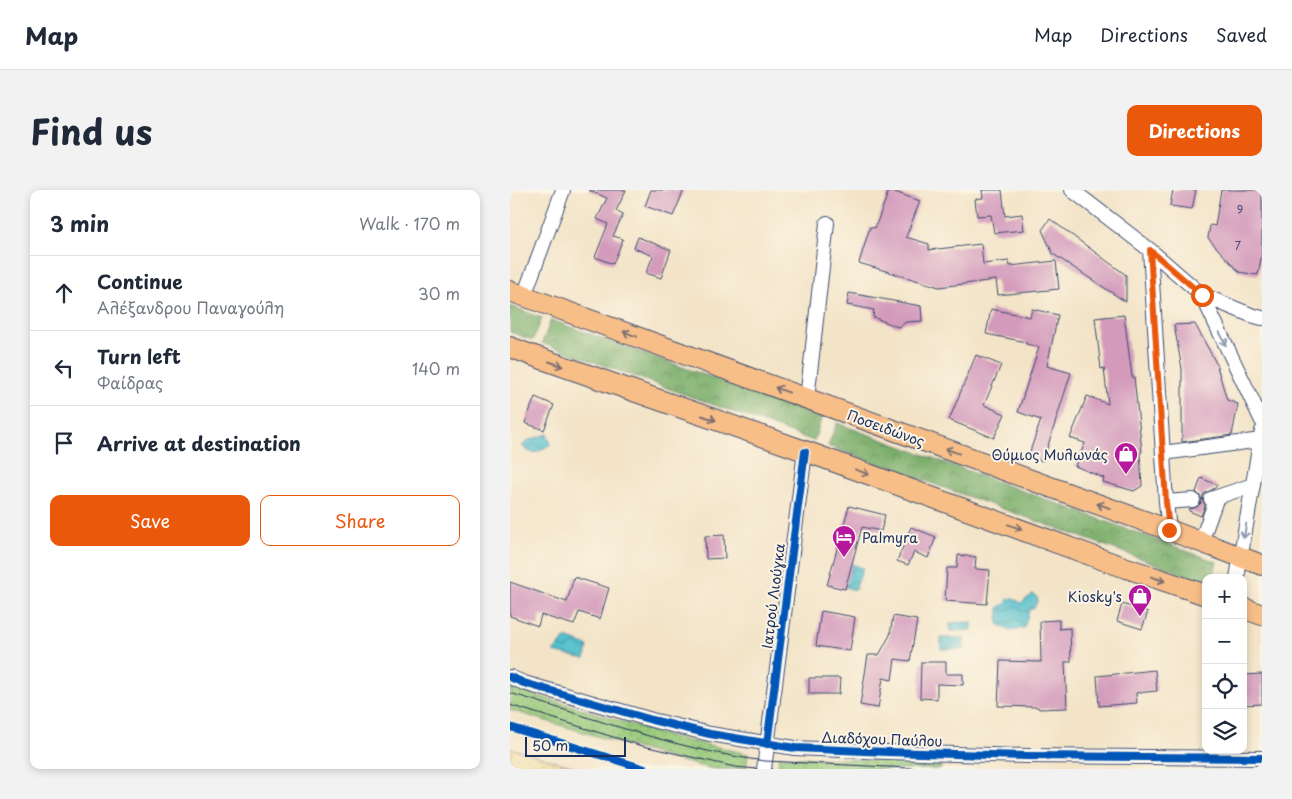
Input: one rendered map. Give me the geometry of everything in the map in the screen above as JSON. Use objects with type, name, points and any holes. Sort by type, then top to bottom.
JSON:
[{"type":"highway","name":"Ποσειδώνος","points":[[517,294],[1262,565]]},
{"type":"highway","points":[[510,347],[1202,594]]},
{"type":"highway","points":[[1247,609],[1262,615]]},
{"type":"street","points":[[517,294],[563,190]]},
{"type":"street","points":[[1072,190],[1150,250],[1202,295],[1262,318]]},
{"type":"street","points":[[807,399],[827,223]]},
{"type":"street","points":[[1150,250],[1169,530]]},
{"type":"street","points":[[1202,295],[1262,421]]},
{"type":"street","points":[[1163,453],[1261,443],[1238,574]]},
{"type":"street","name":"Ιατρού Λιούγκα","points":[[764,769],[805,452]]},
{"type":"street","points":[[1201,542],[1214,498],[1253,485]]},
{"type":"street","points":[[1166,502],[1193,500]]},
{"type":"street","name":"Διαδόχου Παύλου","points":[[510,677],[652,720],[710,734],[795,748],[1027,756],[1206,754],[1262,758]]},
{"type":"green space","points":[[510,306],[542,318],[533,340],[510,332]]},
{"type":"green space","points":[[551,320],[822,417],[814,441],[542,343]]},
{"type":"green space","points":[[837,423],[1217,562],[1213,574],[1202,574],[1202,581],[828,446]]},
{"type":"green space","points":[[510,688],[663,735],[748,754],[746,769],[714,769],[680,761],[510,710]]},
{"type":"green space","points":[[779,757],[941,762],[941,769],[778,769]]},
{"type":"sand","points":[[510,748],[582,769],[510,769]]},
{"type":"water","points":[[547,434],[551,444],[540,451],[530,452],[522,446],[529,440]]},
{"type":"water","points":[[852,564],[863,568],[855,590],[845,587]]},
{"type":"water","points":[[1033,594],[1038,600],[1034,608],[1029,610],[1024,628],[1010,631],[998,624],[999,607],[1006,604],[1008,599],[1013,598],[1021,603]]},
{"type":"water","points":[[972,622],[972,630],[950,631],[950,623]]},
{"type":"water","points":[[566,638],[588,646],[585,659],[553,652]]},
{"type":"water","points":[[941,638],[964,638],[964,649],[941,649]]},
{"type":"building","points":[[588,190],[626,190],[616,211],[623,215],[613,236],[623,239],[613,264],[595,257],[608,224],[597,219],[607,198]]},
{"type":"building","points":[[651,190],[684,190],[673,216],[645,206]]},
{"type":"building","points":[[889,190],[920,201],[906,237],[929,244],[929,250],[981,244],[983,264],[1009,261],[1010,266],[1056,261],[1059,289],[998,295],[996,280],[939,287],[859,263],[870,227],[875,228]]},
{"type":"building","points":[[982,190],[1002,190],[1005,216],[1022,214],[1024,230],[994,233],[991,215],[977,216],[975,199],[983,198]]},
{"type":"building","points":[[1173,190],[1196,190],[1192,209],[1170,206]]},
{"type":"building","points":[[1221,190],[1262,190],[1262,252],[1258,275],[1239,272],[1208,238],[1210,225],[1215,226]]},
{"type":"building","points":[[1050,219],[1126,275],[1126,302],[1053,254],[1042,230]]},
{"type":"building","points":[[638,237],[671,250],[661,278],[646,273],[653,256],[634,248]]},
{"type":"building","points":[[849,293],[921,306],[922,321],[906,322],[898,327],[873,317],[874,310],[847,305]]},
{"type":"building","points":[[991,309],[1030,317],[1032,309],[1058,315],[1047,366],[1071,373],[1043,461],[1028,457],[1041,420],[1018,412],[1039,347],[1026,344],[1026,342],[986,334]]},
{"type":"building","points":[[1124,315],[1132,377],[1134,377],[1142,452],[1140,453],[1142,486],[1134,491],[1103,482],[1104,478],[1075,466],[1085,443],[1070,438],[1087,396],[1108,404],[1104,368],[1101,369],[1095,318]]},
{"type":"building","points":[[1195,324],[1216,363],[1227,400],[1238,404],[1232,435],[1182,442],[1182,369],[1174,325]]},
{"type":"building","points":[[976,355],[1001,365],[984,405],[1005,414],[994,438],[949,420]]},
{"type":"building","points":[[535,397],[554,405],[544,430],[525,423]]},
{"type":"building","points":[[1201,478],[1217,485],[1204,494],[1202,498],[1205,505],[1201,516],[1189,511],[1201,503],[1202,500],[1196,492]]},
{"type":"building","name":"Palmyra","points":[[849,506],[885,515],[881,531],[862,527],[845,589],[827,585]]},
{"type":"building","points":[[911,527],[936,537],[928,558],[914,552],[908,565],[897,561]]},
{"type":"building","points":[[724,535],[725,558],[706,559],[705,536]]},
{"type":"building","points":[[958,555],[976,557],[975,569],[990,570],[987,604],[945,601],[947,568],[957,568]]},
{"type":"building","points":[[574,577],[609,588],[600,619],[579,612],[574,625],[541,615],[538,626],[510,616],[510,582],[567,602]]},
{"type":"building","points":[[1122,604],[1148,612],[1142,629],[1117,621]]},
{"type":"building","points":[[821,611],[855,617],[850,651],[816,646]]},
{"type":"building","points":[[893,616],[917,620],[910,661],[895,659],[892,680],[883,678],[878,708],[860,705],[868,655],[879,655],[890,635]]},
{"type":"building","points":[[1059,620],[1059,629],[1070,628],[1071,662],[1065,662],[1067,708],[1039,709],[1038,707],[998,706],[1000,661],[1041,662],[1040,621]]},
{"type":"building","points":[[921,662],[946,662],[946,674],[963,674],[963,685],[937,684],[937,699],[920,698]]},
{"type":"building","points":[[1155,670],[1157,691],[1136,693],[1137,703],[1099,706],[1097,676]]},
{"type":"building","points":[[1262,674],[1262,704],[1247,705],[1247,675]]},
{"type":"building","points":[[809,678],[840,678],[839,694],[809,694]]},
{"type":"tram line","points":[[510,693],[636,732],[732,756],[765,761],[929,769]]},
{"type":"tram line","points":[[510,705],[639,745],[735,767],[757,769]]},
{"type":"cycle path","points":[[767,744],[805,452]]},
{"type":"cycle path","points":[[510,677],[524,683],[652,720],[710,734],[795,748],[1027,756],[1262,758]]},
{"type":"cycle path","points":[[510,727],[645,769]]},
{"type":"place","name":"Θύμιος Μυλωνάς","points":[[1126,475]]},
{"type":"place","name":"Palmyra","points":[[844,558]]},
{"type":"place","name":"Kiosky's","points":[[1140,617]]},
{"type":"route","points":[[1169,530],[1150,250],[1202,295]]}]
